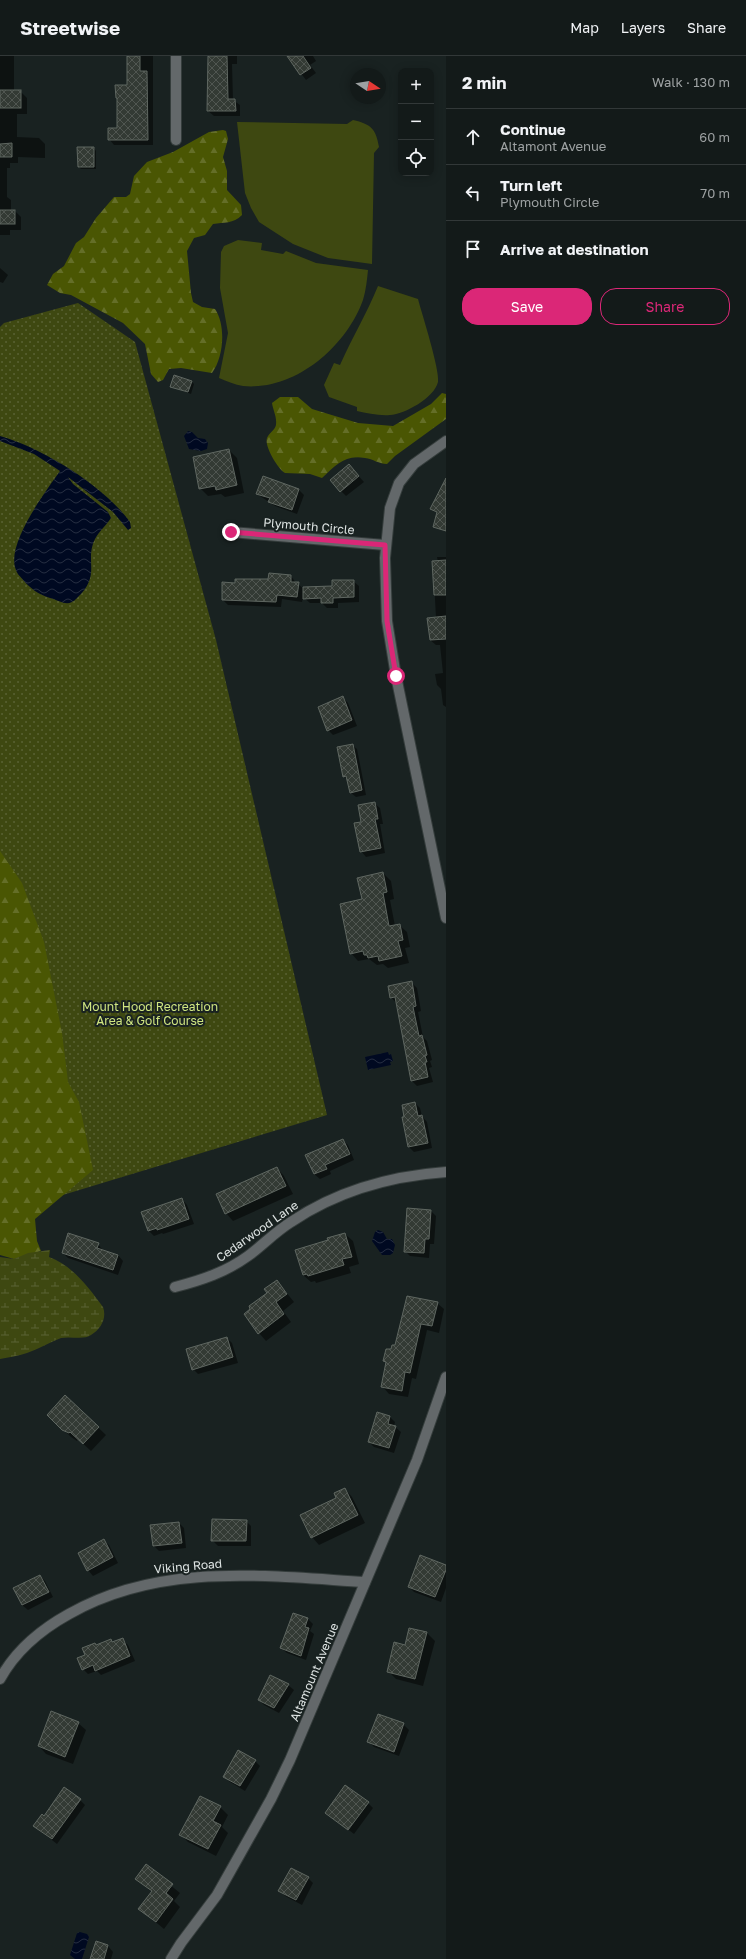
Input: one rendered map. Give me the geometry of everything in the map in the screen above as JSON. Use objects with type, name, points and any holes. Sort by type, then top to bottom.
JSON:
[{"type":"street","points":[[176,56],[176,140]]},
{"type":"street","points":[[446,441],[418,460],[402,478],[395,490],[390,508],[385,545],[386,600],[391,648],[446,918]]},
{"type":"street","name":"Plymouth Circle","points":[[231,532],[385,545]]},
{"type":"street","name":"Cedarwood Lane","points":[[175,1287],[208,1278],[224,1271],[249,1255],[292,1220],[312,1209],[350,1192],[392,1180],[446,1172]]},
{"type":"street","name":"Altamount Avenue","points":[[172,1958],[217,1895],[272,1798],[310,1715],[417,1460],[446,1377]]},
{"type":"street","name":"Viking Road","points":[[0,1680],[25,1645],[39,1632],[92,1602],[143,1584],[180,1578],[230,1576],[365,1582]]},
{"type":"green space","points":[[353,120],[364,123],[372,128],[379,147],[374,153],[372,264],[328,258],[293,244],[259,222],[245,193],[237,122],[347,124]]},
{"type":"green space","points":[[226,131],[228,139],[223,157],[227,171],[227,190],[241,205],[242,215],[232,221],[213,224],[205,235],[194,238],[187,251],[193,302],[202,307],[215,309],[219,316],[222,341],[219,358],[212,373],[181,368],[169,369],[163,380],[158,382],[151,374],[145,344],[123,323],[71,295],[60,293],[47,285],[53,274],[64,266],[76,243],[84,237],[96,218],[114,197],[126,197],[130,194],[134,176],[147,162],[173,152],[209,132]]},
{"type":"green space","points":[[238,240],[262,243],[261,250],[283,254],[286,251],[316,263],[368,270],[363,300],[355,317],[344,334],[331,349],[316,362],[299,373],[281,381],[262,386],[243,386],[219,378],[228,333],[220,288],[221,252],[224,246]]},
{"type":"green space","points":[[378,286],[418,299],[434,354],[438,376],[438,382],[435,388],[425,399],[403,412],[390,415],[377,415],[357,411],[357,407],[329,397],[324,385],[334,363],[340,365]]},
{"type":"green space","name":"Mount Hood Recreation Area & Golf Course","points":[[78,303],[135,342],[216,640],[327,1115],[0,1214],[0,327],[4,323]]},
{"type":"green space","points":[[442,393],[446,394],[446,419],[395,456],[387,464],[358,457],[346,459],[322,478],[310,474],[285,473],[275,462],[268,446],[267,438],[276,425],[272,403],[280,397],[298,397],[312,409],[358,423],[393,426],[431,404]]},
{"type":"green space","points":[[0,851],[22,883],[44,942],[62,1033],[68,1082],[79,1102],[93,1170],[35,1219],[37,1241],[41,1251],[14,1259],[0,1255]]},
{"type":"green space","points":[[50,1250],[49,1257],[73,1271],[86,1285],[103,1307],[104,1319],[98,1330],[88,1336],[81,1338],[61,1338],[36,1350],[17,1356],[0,1359],[0,1257],[14,1259],[28,1253]]},
{"type":"water","points":[[188,431],[192,432],[198,438],[205,439],[208,443],[207,449],[201,451],[189,449],[184,436]]},
{"type":"water","points":[[0,436],[35,449],[71,470],[105,495],[119,508],[130,522],[131,528],[128,530],[113,512],[68,477],[73,484],[108,512],[111,518],[95,539],[92,547],[91,575],[89,582],[84,590],[71,603],[64,603],[38,593],[32,589],[17,573],[14,559],[21,533],[37,505],[60,471],[34,454],[0,441]]},
{"type":"water","points":[[388,1052],[389,1055],[391,1054],[393,1061],[390,1062],[391,1065],[368,1070],[365,1057]]},
{"type":"water","points":[[378,1230],[383,1232],[387,1239],[392,1239],[395,1245],[393,1253],[390,1255],[382,1255],[372,1241],[375,1232]]},
{"type":"water","points":[[80,1932],[87,1934],[89,1937],[82,1959],[75,1959],[70,1955],[77,1933]]},
{"type":"building","points":[[127,56],[140,56],[140,71],[147,71],[148,140],[108,140],[108,128],[117,128],[117,98],[115,85],[127,85]]},
{"type":"building","points":[[208,56],[227,56],[228,99],[235,99],[236,111],[207,111]]},
{"type":"building","points":[[287,56],[303,56],[311,68],[300,75]]},
{"type":"building","points":[[0,90],[21,90],[21,108],[0,108]]},
{"type":"building","points":[[12,143],[12,157],[0,157],[0,144]]},
{"type":"building","points":[[77,147],[94,147],[94,167],[78,167]]},
{"type":"building","points":[[0,210],[15,210],[15,224],[0,224]]},
{"type":"building","points":[[174,375],[192,381],[188,392],[170,387]]},
{"type":"building","points":[[229,449],[237,485],[216,490],[215,486],[199,489],[193,457]]},
{"type":"building","points":[[349,464],[359,476],[340,492],[330,480]]},
{"type":"building","points":[[263,476],[299,489],[292,510],[268,502],[270,498],[256,494]]},
{"type":"building","points":[[446,478],[446,531],[433,527],[437,512],[430,509]]},
{"type":"building","points":[[446,560],[446,595],[434,595],[432,561]]},
{"type":"building","points":[[269,573],[291,575],[291,582],[299,582],[297,597],[277,595],[276,602],[222,600],[222,582],[235,583],[235,579],[268,579]]},
{"type":"building","points":[[332,580],[354,580],[354,597],[333,598],[333,603],[321,603],[321,598],[303,599],[303,587],[332,586]]},
{"type":"building","points":[[446,616],[446,639],[430,640],[427,618]]},
{"type":"building","points":[[343,696],[352,720],[327,731],[318,707]]},
{"type":"building","points":[[353,744],[362,790],[350,793],[346,776],[343,777],[337,747]]},
{"type":"building","points":[[375,802],[378,819],[375,819],[381,848],[360,852],[354,823],[361,822],[358,805]]},
{"type":"building","points":[[383,872],[387,892],[383,893],[389,926],[400,924],[403,940],[398,941],[402,956],[379,961],[378,956],[368,958],[367,955],[364,955],[363,951],[350,954],[340,904],[362,899],[357,878]]},
{"type":"building","points":[[412,981],[416,1006],[413,1007],[419,1036],[422,1035],[427,1055],[425,1056],[427,1062],[425,1062],[428,1077],[411,1081],[395,997],[390,998],[388,986]]},
{"type":"building","points":[[415,1102],[418,1116],[422,1115],[428,1143],[408,1147],[402,1117],[404,1117],[402,1105]]},
{"type":"building","points":[[343,1139],[350,1154],[325,1165],[327,1169],[314,1174],[305,1155]]},
{"type":"building","points":[[277,1167],[286,1186],[225,1214],[216,1194]]},
{"type":"building","points":[[182,1198],[189,1219],[157,1230],[157,1228],[148,1231],[141,1212]]},
{"type":"building","points":[[407,1208],[431,1210],[429,1239],[425,1239],[424,1253],[404,1252]]},
{"type":"building","points":[[68,1233],[99,1243],[97,1248],[118,1255],[113,1270],[62,1253]]},
{"type":"building","points":[[345,1233],[352,1257],[342,1259],[344,1265],[308,1276],[307,1274],[303,1275],[295,1250]]},
{"type":"building","points":[[277,1280],[287,1294],[276,1302],[284,1314],[258,1334],[244,1314],[250,1309],[249,1306],[267,1293],[264,1289]]},
{"type":"building","points":[[407,1296],[438,1302],[432,1326],[421,1324],[410,1373],[405,1372],[402,1391],[381,1387],[386,1362],[383,1361],[386,1349],[391,1349],[392,1345],[395,1345]]},
{"type":"building","points":[[227,1337],[233,1357],[192,1370],[186,1349]]},
{"type":"building","points":[[65,1395],[99,1427],[83,1444],[70,1432],[69,1433],[62,1430],[47,1415]]},
{"type":"building","points":[[377,1412],[390,1416],[388,1424],[396,1426],[389,1448],[368,1442]]},
{"type":"building","points":[[345,1488],[358,1515],[311,1538],[300,1515],[336,1498],[334,1493]]},
{"type":"building","points":[[212,1519],[247,1520],[246,1541],[211,1541]]},
{"type":"building","points":[[179,1522],[182,1543],[153,1546],[150,1525]]},
{"type":"building","points":[[104,1539],[113,1557],[87,1571],[78,1553]]},
{"type":"building","points":[[420,1555],[446,1565],[446,1570],[435,1597],[408,1587]]},
{"type":"building","points":[[40,1575],[49,1592],[22,1605],[13,1588]]},
{"type":"building","points":[[293,1613],[308,1618],[305,1627],[309,1628],[301,1656],[280,1648]]},
{"type":"building","points":[[409,1628],[427,1632],[415,1679],[387,1672],[394,1642],[405,1645]]},
{"type":"building","points":[[123,1638],[130,1656],[95,1671],[93,1665],[82,1670],[77,1658],[85,1655],[82,1648],[95,1643],[96,1645],[111,1639],[112,1642]]},
{"type":"building","points":[[270,1675],[289,1684],[274,1708],[258,1700]]},
{"type":"building","points":[[51,1711],[79,1722],[65,1757],[38,1746]]},
{"type":"building","points":[[378,1714],[404,1723],[394,1752],[367,1742]]},
{"type":"building","points":[[238,1750],[256,1760],[240,1786],[223,1777]]},
{"type":"building","points":[[345,1785],[369,1802],[348,1830],[325,1813]]},
{"type":"building","points":[[64,1787],[81,1799],[52,1839],[33,1826],[42,1814],[44,1816]]},
{"type":"building","points":[[200,1796],[221,1806],[213,1821],[221,1825],[208,1849],[179,1835]]},
{"type":"building","points":[[146,1864],[173,1884],[166,1893],[173,1899],[156,1922],[138,1909],[152,1891],[135,1879]]},
{"type":"building","points":[[291,1868],[309,1877],[296,1900],[278,1891]]},
{"type":"building","points":[[96,1941],[108,1945],[104,1959],[90,1959]]},
{"type":"route","points":[[231,532],[385,545],[384,558],[387,621],[396,676]]}]
